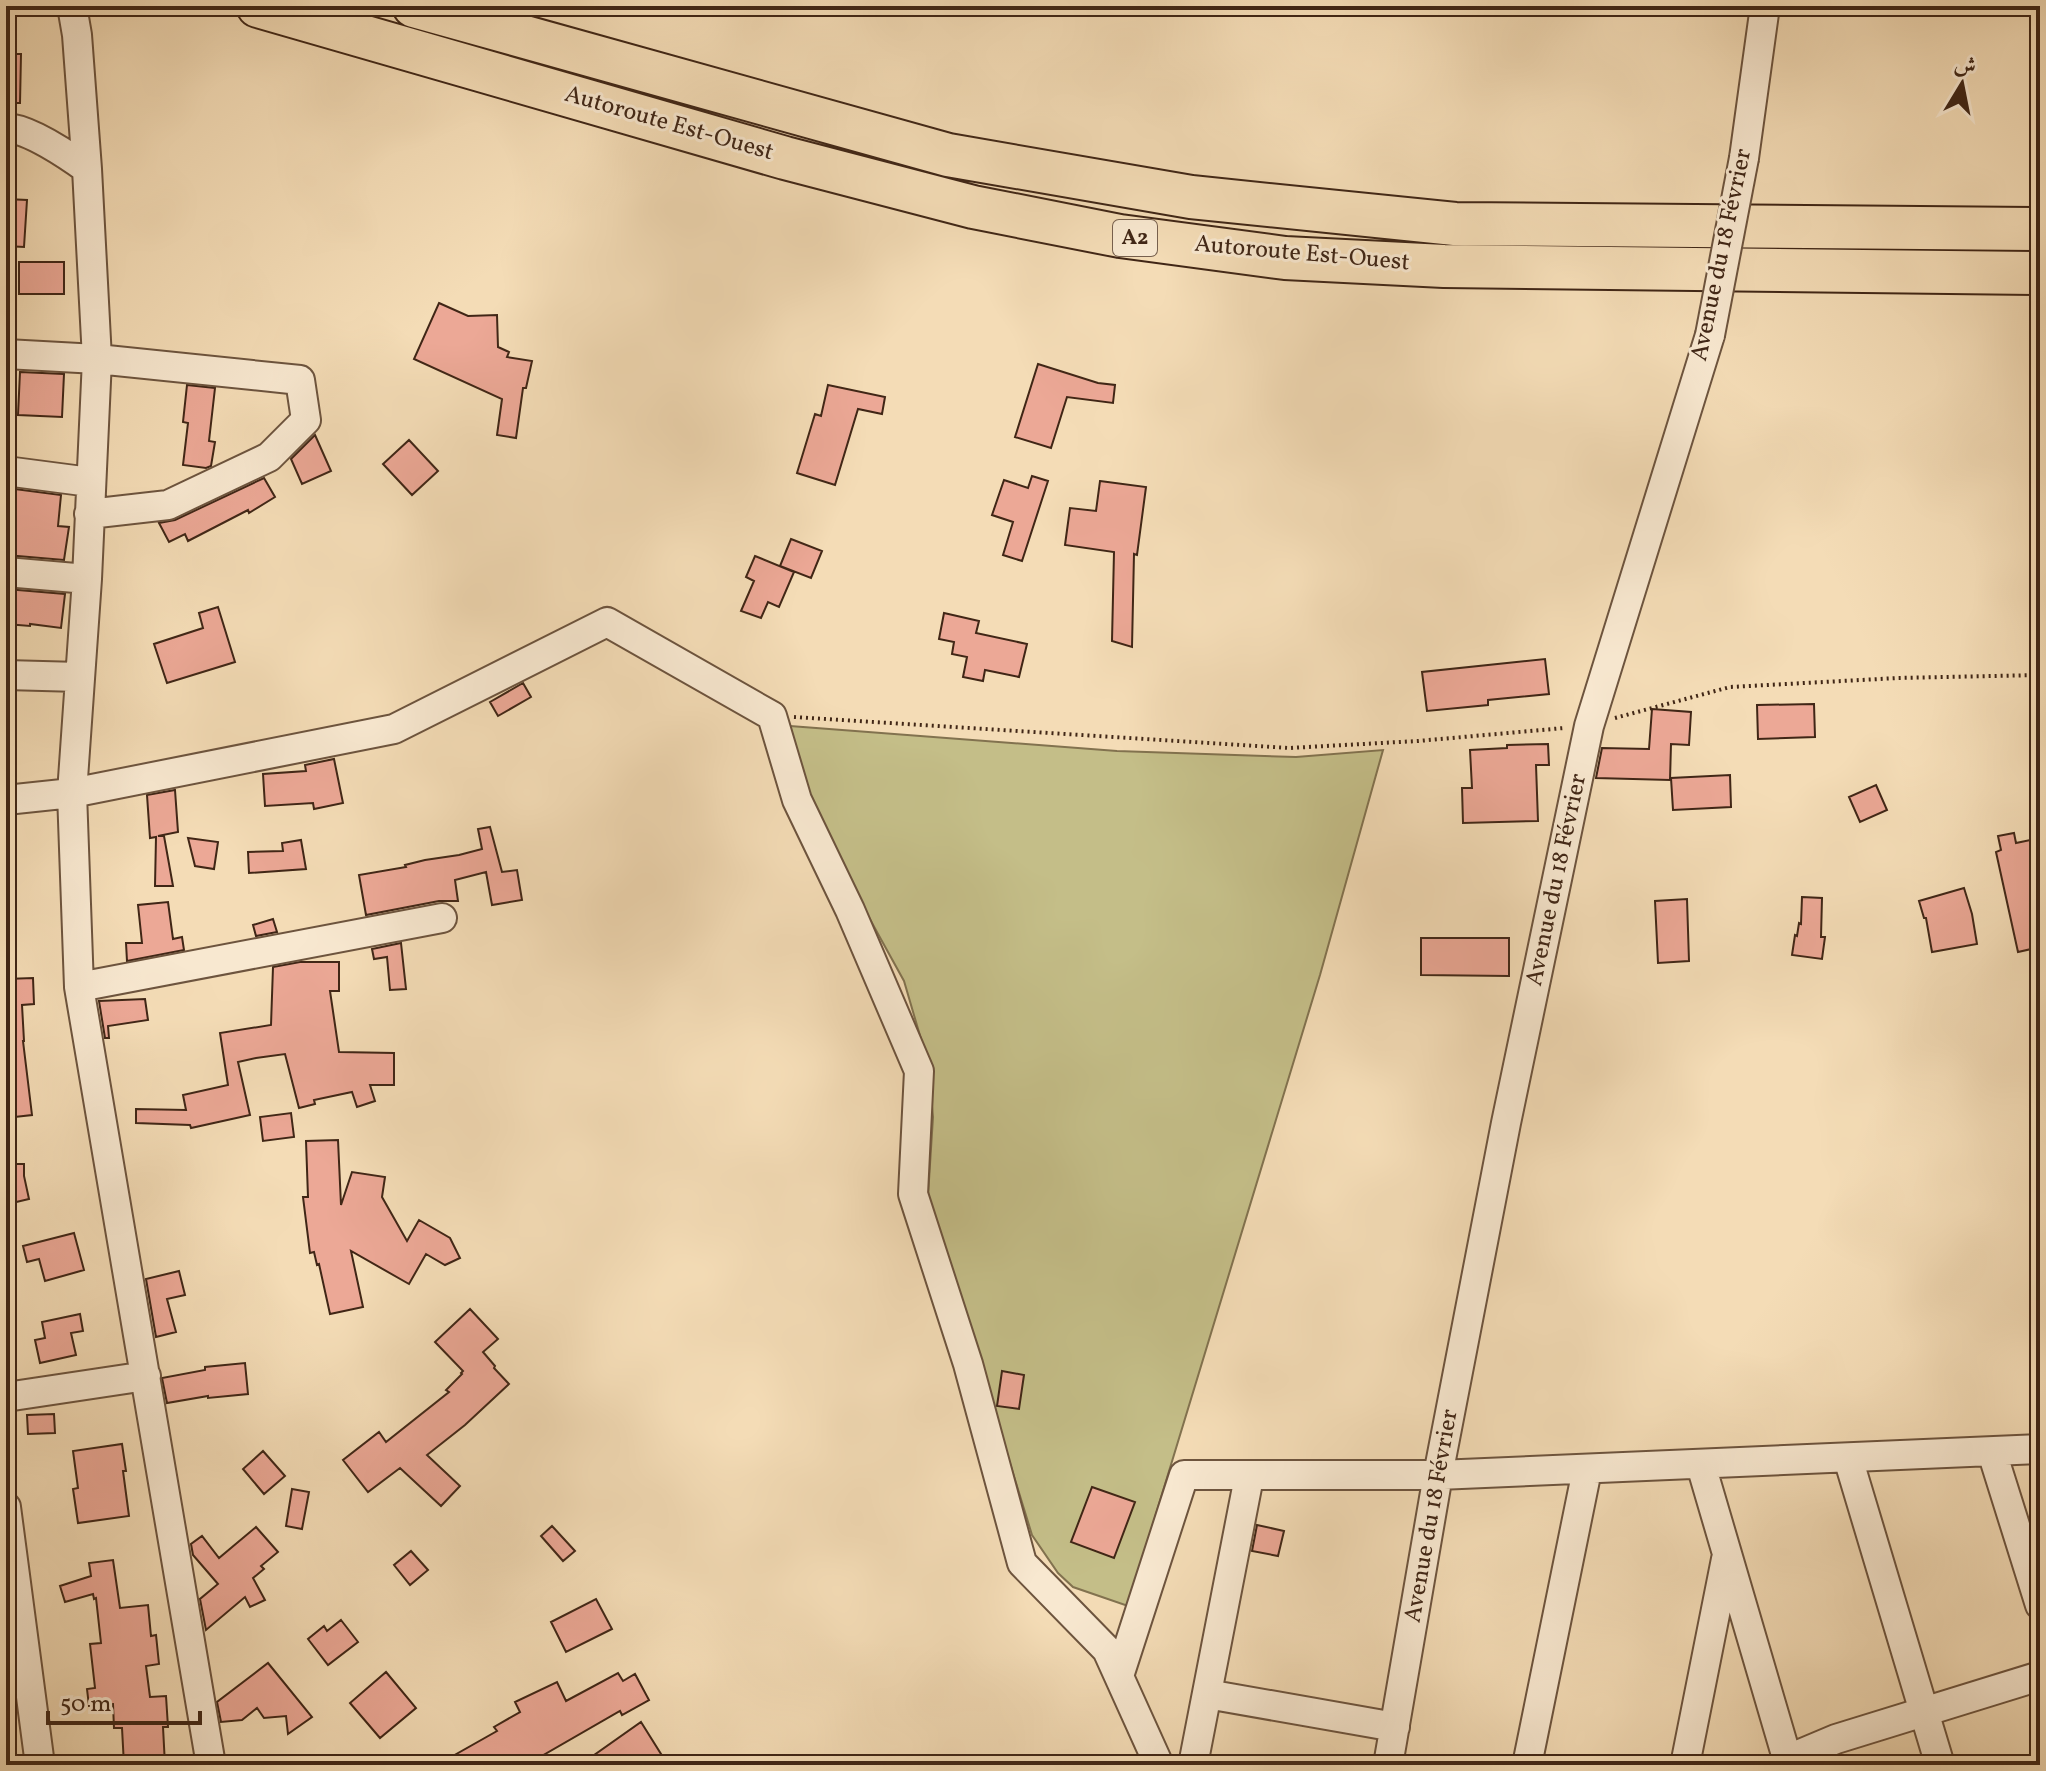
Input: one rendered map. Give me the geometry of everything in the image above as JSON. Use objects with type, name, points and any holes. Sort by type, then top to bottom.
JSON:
[{"type":"highway","name":"Autoroute Est-Ouest","points":[[258,6],[785,158],[973,207],[1120,236],[1285,258],[1444,266],[2040,273]]},
{"type":"highway","name":"Autoroute Est-Ouest","points":[[414,6],[948,155],[1191,197],[1455,224],[2040,229]]},
{"type":"street","points":[[72,6],[87,169],[97,359],[87,579],[72,793],[79,987],[211,1765]]},
{"type":"street","name":"Avenue du 18 Février","points":[[1388,1765],[1438,1475],[1506,1123],[1589,726],[1710,335],[1744,158],[1765,6]]},
{"type":"street","points":[[6,128],[16,128],[68,155],[87,169]]},
{"type":"street","points":[[6,354],[97,359],[300,380],[306,420],[269,457],[168,505],[89,514]]},
{"type":"street","points":[[6,471],[90,482]]},
{"type":"street","points":[[6,572],[87,579]]},
{"type":"street","points":[[6,800],[72,793],[394,729],[607,622],[772,716],[797,800],[850,910],[919,1071],[913,1194],[968,1364],[1022,1563],[1107,1650],[1159,1765]]},
{"type":"street","points":[[6,675],[79,677]]},
{"type":"street","points":[[79,987],[442,918]]},
{"type":"street","points":[[6,1397],[146,1376]]},
{"type":"street","points":[[1119,1676],[1184,1475],[1438,1475],[2040,1449]]},
{"type":"street","points":[[1992,1452],[2040,1605]]},
{"type":"street","points":[[1848,1458],[1940,1765]]},
{"type":"street","points":[[1701,1465],[1787,1764],[1816,1746],[2040,1676]]},
{"type":"street","points":[[1527,1765],[1587,1470]]},
{"type":"street","points":[[1193,1765],[1249,1477]]},
{"type":"street","points":[[6,1507],[40,1765]]},
{"type":"street","points":[[1685,1765],[1727,1554]]},
{"type":"street","points":[[1207,1694],[1395,1727]]},
{"type":"path","points":[[772,716],[1289,748],[1418,741],[1589,726],[1730,687],[1898,678],[2040,675]]},
{"type":"shaded area","points":[[790,726],[1117,751],[1296,757],[1383,750],[1320,975],[1128,1606],[1073,1587],[1058,1573],[1032,1535],[928,1196],[933,1117],[928,1063],[904,981],[814,818],[785,735]]},
{"type":"building","points":[[6,54],[21,54],[20,103],[6,103]]},
{"type":"building","points":[[6,199],[27,200],[24,247],[6,246]]},
{"type":"building","points":[[19,262],[64,262],[64,294],[19,294]]},
{"type":"building","points":[[439,303],[468,316],[497,315],[498,347],[509,352],[507,357],[532,361],[526,388],[523,388],[516,438],[497,435],[502,399],[414,359]]},
{"type":"building","points":[[1038,364],[1098,383],[1115,385],[1113,403],[1067,397],[1051,448],[1015,437]]},
{"type":"building","points":[[20,372],[64,374],[62,417],[18,415]]},
{"type":"building","points":[[187,385],[215,388],[209,441],[215,442],[211,466],[206,468],[183,465],[188,423],[183,422]]},
{"type":"building","points":[[828,385],[885,397],[882,414],[858,409],[835,485],[797,473],[815,414],[821,416]]},
{"type":"building","points":[[315,435],[331,471],[302,484],[291,459]]},
{"type":"building","points":[[409,440],[438,471],[412,495],[383,464]]},
{"type":"building","points":[[1032,476],[1048,481],[1022,561],[1003,555],[1013,522],[992,515],[1004,480],[1028,488]]},
{"type":"building","points":[[264,478],[275,497],[249,513],[248,510],[188,541],[185,534],[169,542],[159,523],[175,520]]},
{"type":"building","points":[[1100,481],[1146,487],[1137,555],[1134,554],[1132,647],[1112,641],[1114,552],[1065,545],[1070,508],[1096,511]]},
{"type":"building","points":[[7,488],[61,495],[58,526],[69,527],[64,560],[6,555],[6,535],[10,536],[15,497],[6,495]]},
{"type":"building","points":[[791,539],[822,551],[811,578],[780,566]]},
{"type":"building","points":[[755,556],[794,572],[779,607],[768,602],[761,618],[741,611],[754,581],[746,577]]},
{"type":"building","points":[[6,589],[65,594],[61,628],[6,624]]},
{"type":"building","points":[[218,607],[235,662],[167,683],[154,644],[203,628],[199,613]]},
{"type":"building","points":[[944,613],[979,621],[976,633],[1027,644],[1019,677],[985,670],[983,681],[963,677],[967,657],[952,654],[954,642],[939,639]]},
{"type":"building","points":[[1545,659],[1549,694],[1488,700],[1488,705],[1427,711],[1422,672]]},
{"type":"building","points":[[523,683],[531,697],[498,716],[490,702]]},
{"type":"building","points":[[1814,704],[1815,737],[1758,739],[1757,705]]},
{"type":"building","points":[[1652,709],[1691,712],[1689,745],[1671,744],[1670,780],[1596,778],[1602,748],[1649,749]]},
{"type":"building","points":[[1548,744],[1549,765],[1536,765],[1538,821],[1463,823],[1462,788],[1472,788],[1470,750]]},
{"type":"building","points":[[334,759],[343,803],[314,809],[313,803],[265,806],[263,774],[306,771],[305,765]]},
{"type":"building","points":[[1730,775],[1731,807],[1673,810],[1671,778]]},
{"type":"building","points":[[1876,785],[1887,810],[1860,822],[1849,797]]},
{"type":"building","points":[[175,790],[178,832],[158,836],[164,836],[173,886],[155,886],[156,837],[150,838],[147,795]]},
{"type":"building","points":[[490,827],[502,872],[517,870],[522,900],[492,905],[486,872],[455,880],[458,901],[439,901],[366,915],[359,875],[482,849],[478,829]]},
{"type":"building","points":[[2014,833],[2016,843],[2040,838],[2040,888],[2034,890],[2040,919],[2040,947],[2018,952],[1996,852],[2001,850],[1998,836]]},
{"type":"building","points":[[188,838],[218,842],[214,869],[195,866]]},
{"type":"building","points":[[301,840],[306,869],[249,873],[248,852],[283,851],[282,843]]},
{"type":"building","points":[[1964,888],[1977,944],[1932,952],[1926,918],[1919,901]]},
{"type":"building","points":[[1802,897],[1822,898],[1821,937],[1825,937],[1822,959],[1792,955],[1795,935],[1801,924]]},
{"type":"building","points":[[1687,899],[1689,961],[1658,963],[1655,901]]},
{"type":"building","points":[[168,902],[173,939],[182,937],[184,950],[127,961],[126,943],[142,943],[138,905]]},
{"type":"building","points":[[273,919],[277,932],[256,936],[253,925]]},
{"type":"building","points":[[1421,938],[1509,938],[1509,976],[1421,975]]},
{"type":"building","points":[[401,943],[406,989],[390,990],[387,957],[374,959],[372,949]]},
{"type":"building","points":[[300,962],[339,962],[339,991],[330,991],[339,1052],[394,1053],[394,1085],[370,1085],[375,1101],[357,1107],[352,1092],[314,1100],[315,1104],[299,1108],[285,1054],[256,1058],[238,1062],[250,1115],[191,1128],[190,1125],[136,1123],[136,1109],[186,1110],[183,1095],[228,1085],[220,1033],[271,1025],[273,967]]},
{"type":"building","points":[[33,978],[34,1004],[22,1005],[32,1115],[6,1118],[6,1085],[13,1084],[6,1042],[6,979]]},
{"type":"building","points":[[145,999],[148,1020],[108,1026],[109,1038],[105,1038],[99,1001]]},
{"type":"building","points":[[291,1113],[294,1137],[263,1141],[260,1117]]},
{"type":"building","points":[[338,1140],[341,1205],[352,1172],[385,1177],[382,1197],[407,1241],[419,1220],[450,1238],[460,1258],[445,1265],[426,1254],[409,1284],[351,1251],[363,1307],[330,1314],[319,1264],[314,1252],[310,1253],[303,1197],[308,1197],[306,1141]]},
{"type":"building","points":[[6,1164],[24,1164],[29,1199],[12,1203]]},
{"type":"building","points":[[74,1233],[84,1270],[45,1281],[39,1259],[27,1262],[23,1246]]},
{"type":"building","points":[[179,1271],[185,1295],[167,1299],[176,1332],[156,1337],[146,1279]]},
{"type":"building","points":[[470,1309],[498,1339],[483,1352],[509,1384],[427,1455],[460,1486],[441,1506],[400,1468],[368,1492],[343,1460],[379,1432],[386,1442],[449,1392],[446,1390],[463,1371],[435,1342]]},
{"type":"building","points":[[80,1314],[83,1331],[71,1333],[76,1355],[40,1363],[35,1340],[45,1338],[42,1322]]},
{"type":"building","points":[[245,1363],[248,1394],[208,1396],[167,1403],[162,1378],[205,1370],[205,1367]]},
{"type":"building","points":[[1002,1371],[1024,1375],[1019,1409],[997,1406]]},
{"type":"building","points":[[54,1414],[55,1433],[28,1434],[27,1415]]},
{"type":"building","points":[[122,1444],[129,1516],[78,1523],[73,1489],[78,1488],[73,1451]]},
{"type":"building","points":[[263,1451],[285,1476],[264,1494],[243,1469]]},
{"type":"building","points":[[1092,1487],[1135,1502],[1114,1558],[1071,1542]]},
{"type":"building","points":[[292,1489],[309,1492],[302,1529],[286,1526]]},
{"type":"building","points":[[1257,1525],[1284,1531],[1278,1556],[1252,1551]]},
{"type":"building","points":[[552,1526],[575,1551],[563,1561],[541,1536]]},
{"type":"building","points":[[256,1527],[278,1552],[261,1566],[264,1569],[253,1578],[265,1600],[250,1607],[245,1597],[206,1630],[200,1599],[218,1584],[193,1555],[191,1544],[202,1536],[219,1558]]},
{"type":"building","points":[[411,1551],[428,1570],[410,1585],[394,1565]]},
{"type":"building","points":[[113,1560],[120,1608],[148,1605],[151,1636],[156,1635],[159,1664],[146,1666],[150,1697],[166,1696],[168,1727],[163,1727],[165,1765],[124,1765],[122,1728],[114,1728],[113,1704],[89,1706],[87,1689],[95,1688],[90,1644],[101,1643],[96,1598],[93,1594],[65,1602],[60,1586],[91,1576],[89,1563]]},
{"type":"building","points":[[596,1599],[612,1629],[566,1652],[551,1622]]},
{"type":"building","points":[[341,1620],[358,1642],[328,1665],[308,1639],[324,1626],[327,1631]]},
{"type":"building","points":[[268,1663],[312,1717],[288,1734],[286,1716],[264,1718],[257,1708],[242,1720],[221,1722],[217,1702]]},
{"type":"building","points":[[386,1672],[416,1708],[380,1738],[350,1703]]},
{"type":"building","points":[[618,1673],[623,1681],[635,1674],[649,1700],[622,1715],[620,1711],[526,1765],[437,1765],[497,1731],[494,1727],[520,1712],[515,1702],[557,1682],[566,1701]]},
{"type":"building","points":[[641,1722],[661,1754],[643,1765],[580,1765]]}]
